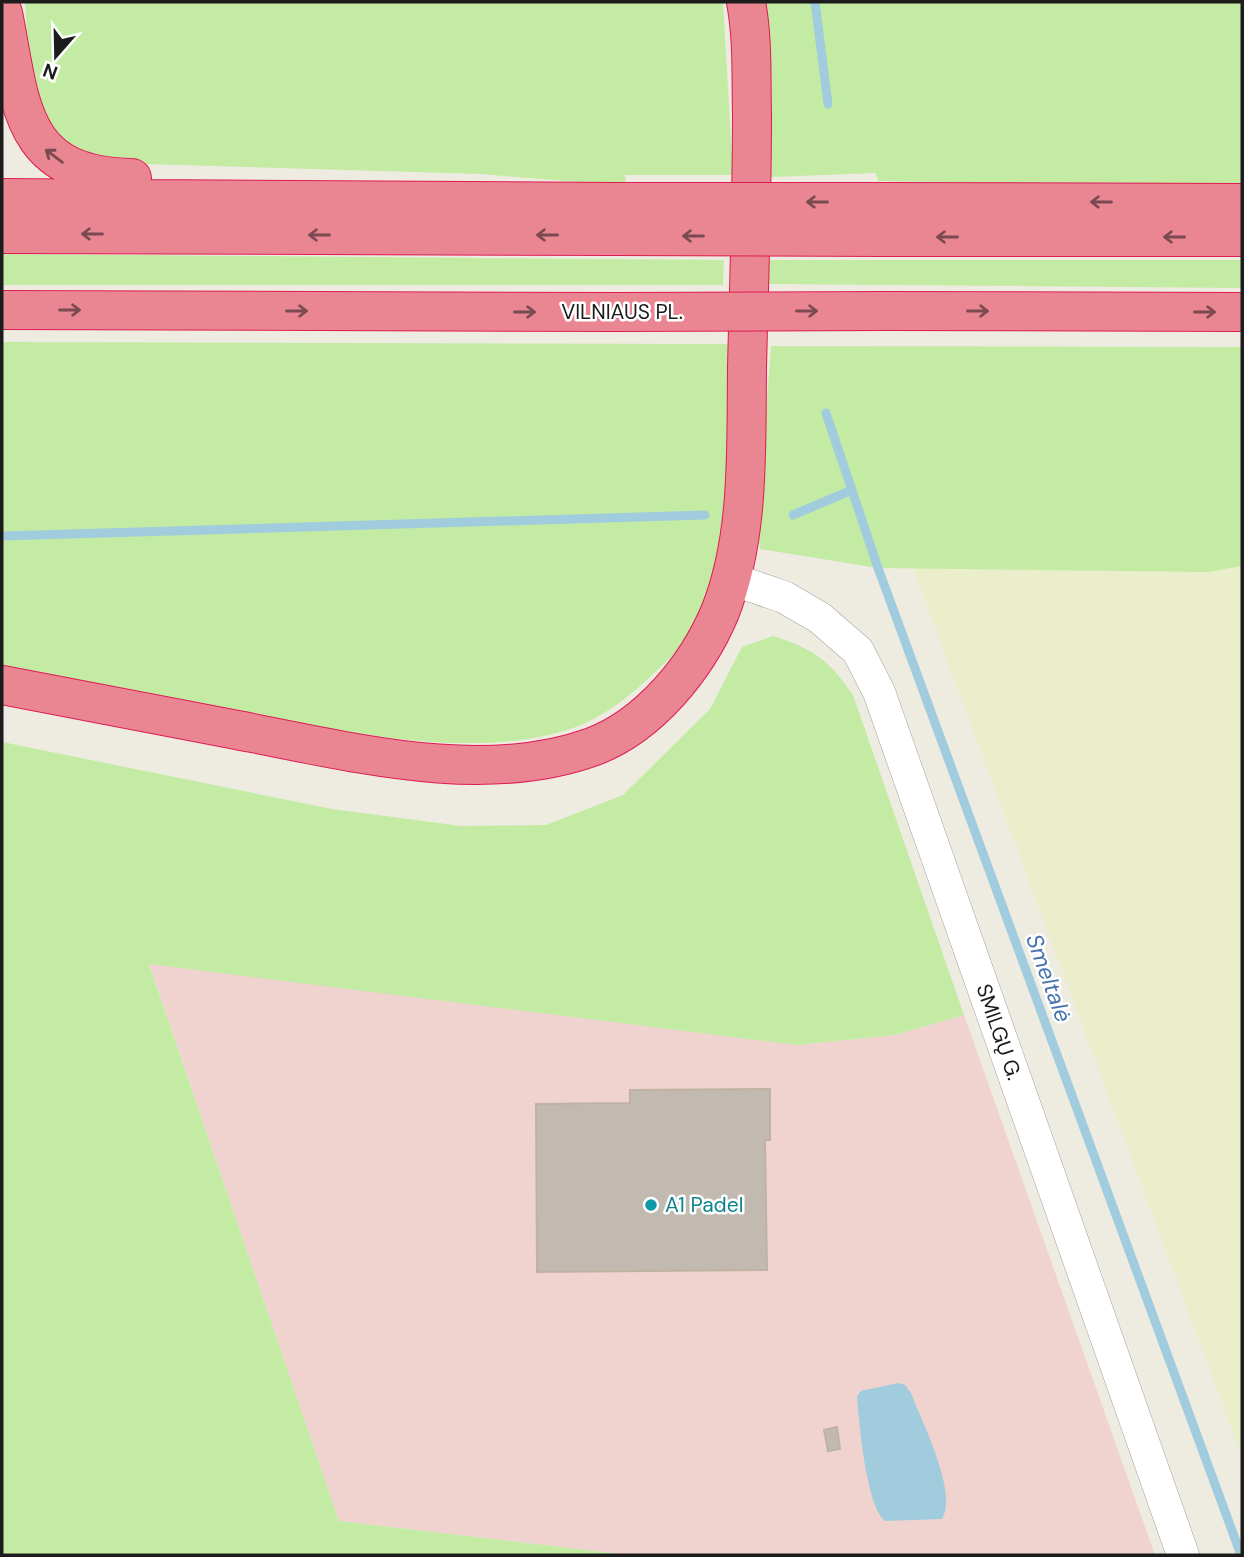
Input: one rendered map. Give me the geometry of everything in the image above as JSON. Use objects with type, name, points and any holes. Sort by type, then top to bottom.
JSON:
[{"type":"highway","points":[[2,685],[349,752],[481,766],[540,761],[594,746],[633,725],[671,689],[700,651],[731,579],[740,530],[746,424],[752,137],[751,51],[747,2]]},
{"type":"highway","points":[[3,11],[19,94],[30,130],[50,156],[78,172],[112,178],[367,183],[615,219]]},
{"type":"highway","points":[[2,198],[483,201]]},
{"type":"highway","points":[[2,234],[615,219],[885,219],[1242,202]]},
{"type":"highway","points":[[885,219],[1242,237]]},
{"type":"highway","name":"VILNIAUS PL.","points":[[2,310],[1242,312]]},
{"type":"street","name":"SMILGŲ G.","points":[[731,579],[784,597],[820,618],[858,651],[879,692],[1183,1555]]},
{"type":"shaded area","points":[[149,963],[797,1045],[895,1035],[964,1015],[1155,1555],[629,1555],[339,1521]]},
{"type":"green space","points":[[25,2],[723,2],[733,175],[625,175],[626,186],[481,174],[110,163],[80,158],[58,142],[39,106],[30,62]]},
{"type":"green space","points":[[765,2],[1242,2],[1242,187],[878,181],[876,173],[771,177],[768,16]]},
{"type":"green space","points":[[2,254],[724,260],[723,285],[2,285]]},
{"type":"green space","points":[[768,260],[1242,260],[1242,288],[768,284]]},
{"type":"green space","points":[[2,342],[731,344],[725,511],[714,576],[704,607],[694,628],[674,654],[633,692],[606,712],[576,727],[537,737],[495,742],[451,743],[362,734],[2,667]]},
{"type":"green space","points":[[771,346],[1242,347],[1242,566],[1207,572],[878,568],[760,549],[757,532]]},
{"type":"green space","points":[[1242,566],[1242,1457],[913,568],[1207,572]]},
{"type":"green space","points":[[773,636],[819,657],[853,695],[964,1015],[895,1035],[797,1045],[149,964],[339,1521],[629,1555],[2,1555],[2,742],[332,809],[461,826],[546,825],[623,795],[710,709],[742,647]]},
{"type":"water","points":[[898,1383],[905,1385],[911,1393],[937,1457],[946,1493],[946,1508],[942,1519],[885,1521],[873,1498],[865,1462],[857,1396],[861,1391]]},
{"type":"building","name":"A1 Padel","points":[[770,1089],[770,1140],[765,1140],[767,1270],[537,1272],[536,1104],[630,1103],[630,1090]]},
{"type":"building","points":[[837,1427],[840,1449],[828,1451],[824,1430]]},
{"type":"waterway","name":"Smeltalė","points":[[815,2],[828,104]]},
{"type":"waterway","name":"Smeltalė","points":[[826,413],[878,568],[1241,1555]]},
{"type":"waterway","points":[[793,515],[852,490]]},
{"type":"waterway","points":[[2,536],[705,515]]},
{"type":"place","name":"A1 Padel","points":[[651,1205]]}]
